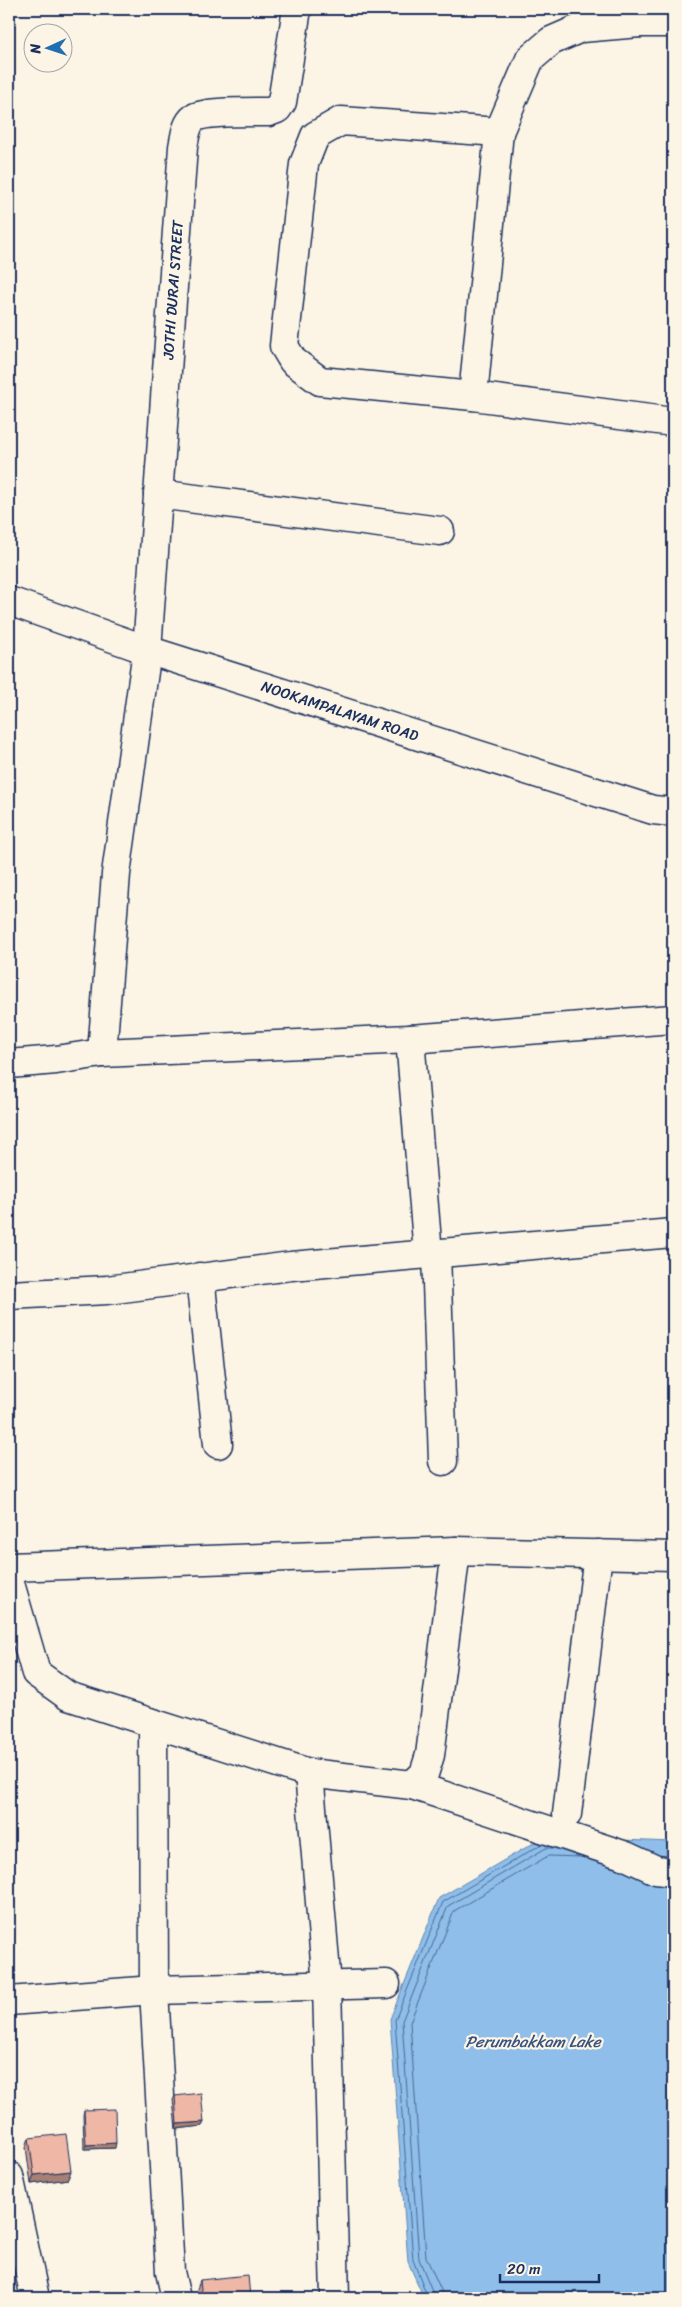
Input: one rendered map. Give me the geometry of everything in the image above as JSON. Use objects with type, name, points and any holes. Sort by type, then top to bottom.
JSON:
[{"type":"street","name":"JOTHI DURAI STREET","points":[[102,1053],[116,874],[147,650],[183,147],[186,129],[194,118],[206,114],[269,112],[277,109],[282,102],[297,9]]},
{"type":"street","points":[[473,396],[499,132],[530,59],[551,42],[581,28],[641,16],[673,24]]},
{"type":"street","points":[[499,132],[341,121],[315,136],[304,164],[284,346],[292,361],[320,381],[473,396],[673,422]]},
{"type":"street","points":[[158,494],[440,531]]},
{"type":"street","name":"NOOKAMPALAYAM ROAD","points":[[9,601],[147,650],[644,807],[673,812]]},
{"type":"street","points":[[9,1064],[56,1060],[102,1053],[410,1039],[673,1019]]},
{"type":"street","points":[[410,1039],[432,1254],[443,1460]]},
{"type":"street","points":[[9,1295],[107,1290],[291,1266],[673,1233]]},
{"type":"street","points":[[200,1278],[218,1444]]},
{"type":"street","points":[[412,1786],[424,1774],[430,1755],[456,1550]]},
{"type":"street","points":[[9,1567],[456,1550],[673,1556]]},
{"type":"street","points":[[567,1814],[598,1554]]},
{"type":"street","points":[[9,1580],[36,1673],[68,1696],[309,1773],[412,1786],[626,1856],[656,1870],[673,1872]]},
{"type":"street","points":[[154,1723],[154,1990],[170,2272],[176,2298]]},
{"type":"street","points":[[309,1773],[326,1985],[335,2298]]},
{"type":"street","points":[[9,2001],[154,1990],[386,1984]]},
{"type":"street","points":[[9,2176],[35,2298]]},
{"type":"water","name":"Perumbakkam Lake","points":[[544,1837],[673,1842],[673,2298],[424,2298],[408,2262],[390,2019],[439,1898]]},
{"type":"building","points":[[201,2093],[204,2122],[177,2124],[175,2096]]},
{"type":"building","points":[[115,2109],[116,2143],[86,2145],[84,2110]]},
{"type":"building","points":[[66,2134],[71,2171],[34,2175],[29,2138]]},
{"type":"building","points":[[248,2275],[250,2298],[202,2298],[200,2280]]}]
